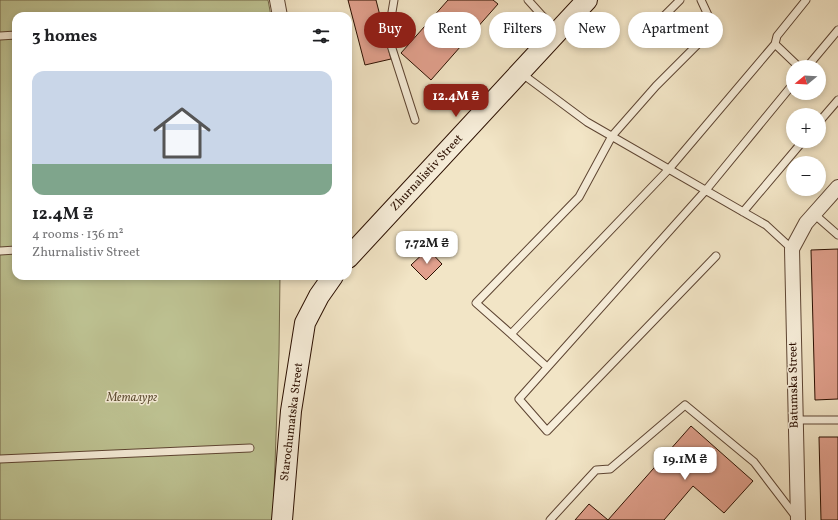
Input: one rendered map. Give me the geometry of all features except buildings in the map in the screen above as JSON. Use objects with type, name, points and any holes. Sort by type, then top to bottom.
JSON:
[{"type":"street","points":[[277,0],[279,12]]},
{"type":"street","name":"Zhurnalistiv Street","points":[[352,254],[587,0]]},
{"type":"street","points":[[792,249],[806,223],[838,187]]},
{"type":"street","name":"Batumska Street","points":[[792,249],[798,519]]},
{"type":"street","name":"Starochumatska Street","points":[[282,520],[291,411],[305,323],[319,296],[330,280]]},
{"type":"lane","points":[[394,0],[388,36],[415,120]]},
{"type":"lane","points":[[528,0],[557,32]]},
{"type":"lane","points":[[668,12],[680,0]]},
{"type":"lane","points":[[547,367],[476,303],[579,197],[612,136],[656,86],[714,28],[701,0]]},
{"type":"lane","points":[[511,334],[669,169],[775,44],[777,36],[806,0]]},
{"type":"lane","points":[[813,60],[838,30]]},
{"type":"lane","points":[[0,36],[12,36]]},
{"type":"lane","points":[[775,44],[792,60]]},
{"type":"lane","points":[[520,72],[587,122],[766,226],[792,249]]},
{"type":"lane","points":[[716,256],[547,431],[519,399],[706,190],[786,93]]},
{"type":"lane","points":[[826,114],[838,100]]},
{"type":"lane","points":[[743,212],[797,148]]},
{"type":"lane","points":[[814,214],[838,236]]},
{"type":"lane","points":[[0,251],[12,250]]},
{"type":"lane","points":[[550,520],[596,470],[610,469],[685,405],[754,462],[798,519]]},
{"type":"lane","points":[[795,420],[838,420]]},
{"type":"lane","points":[[0,459],[250,448]]},
{"type":"green space","name":"Металург","points":[[0,0],[268,0],[270,12],[12,12],[12,280],[280,280],[273,520],[0,520]]}]
